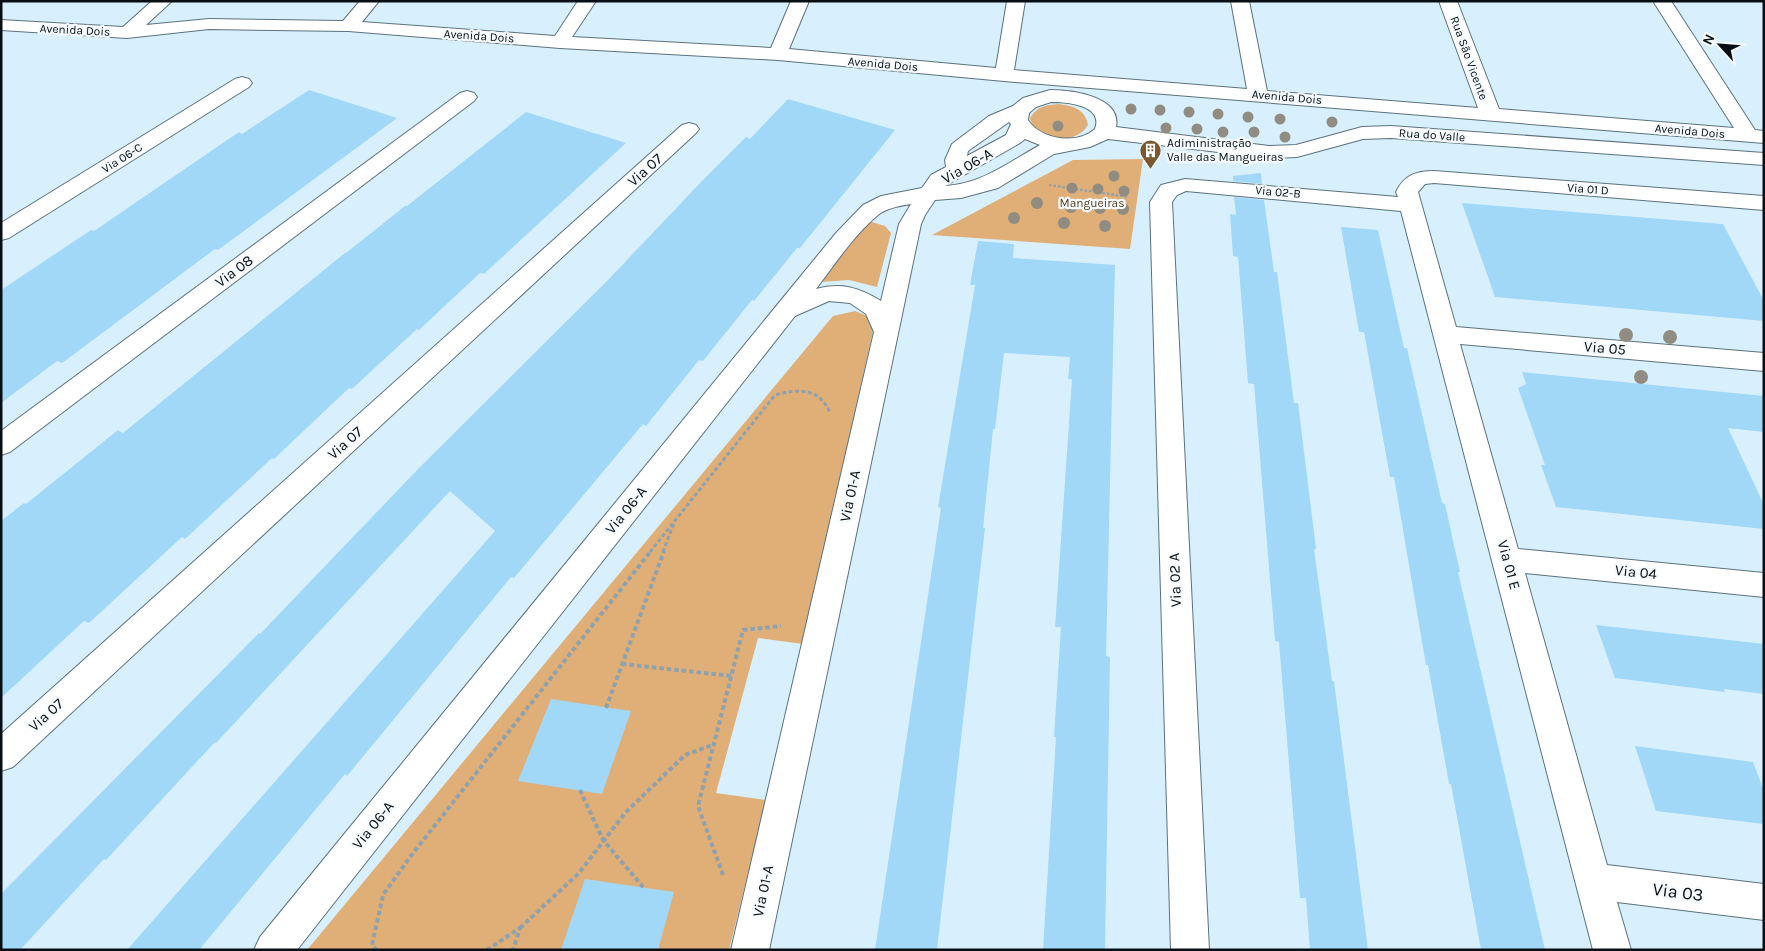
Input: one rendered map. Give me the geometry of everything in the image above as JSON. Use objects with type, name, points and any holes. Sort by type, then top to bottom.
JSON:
[{"type":"street","points":[[127,33],[163,1]]},
{"type":"street","points":[[348,26],[370,1]]},
{"type":"street","points":[[560,42],[587,1]]},
{"type":"street","points":[[778,54],[800,1]]},
{"type":"street","points":[[1004,74],[1016,1]]},
{"type":"street","points":[[1240,1],[1258,95]]},
{"type":"street","name":"Rua São Vicente","points":[[1448,1],[1491,115]]},
{"type":"street","points":[[1662,1],[1756,136]]},
{"type":"street","name":"Avenida Dois","points":[[1,25],[127,33],[209,24],[348,26],[560,42],[778,54],[1756,136]]},
{"type":"street","name":"Via 06-C","points":[[1,233],[242,83]]},
{"type":"street","points":[[927,194],[961,192],[990,183],[1047,150],[1095,139],[1104,132],[1108,125],[1101,109],[1091,102],[1079,98],[1050,96],[1037,98],[1027,103],[1020,118],[1027,133],[1039,140],[1068,145]]},
{"type":"street","name":"Via 08","points":[[1,445],[467,97]]},
{"type":"street","name":"Via 06-A","points":[[273,950],[844,238],[871,210],[889,201],[927,194],[939,180],[1014,139],[1019,132],[1020,118]]},
{"type":"street","name":"Via 07","points":[[1,756],[689,129]]},
{"type":"street","name":"Rua do Valle","points":[[1104,132],[1269,152],[1297,151],[1362,132],[1391,132],[1764,159]]},
{"type":"street","name":"Via 01 D","points":[[1412,193],[1425,177],[1434,177],[1764,203]]},
{"type":"street","name":"Via 02-B","points":[[1161,206],[1169,190],[1185,185],[1412,193]]},
{"type":"street","name":"Via 01 E","points":[[1412,193],[1446,334],[1612,950]]},
{"type":"street","name":"Via 01-A","points":[[750,950],[907,235],[914,214],[927,194]]},
{"type":"street","name":"Via 02 A","points":[[1161,206],[1190,950]]},
{"type":"street","points":[[786,311],[818,296],[830,294],[856,296],[876,309],[886,332]]},
{"type":"street","name":"Via 05","points":[[1446,334],[1764,362]]},
{"type":"street","name":"Via 04","points":[[1508,560],[1764,585]]},
{"type":"street","name":"Via 03","points":[[1593,881],[1764,902]]},
{"type":"path","points":[[1044,184],[1161,206]]},
{"type":"path","points":[[377,950],[372,945],[383,895],[404,865],[775,395],[791,391],[808,392],[822,399],[830,413],[828,422]]},
{"type":"path","points":[[606,708],[676,520]]},
{"type":"path","points":[[725,881],[698,806],[716,744],[743,630],[780,627],[782,618]]},
{"type":"path","points":[[622,664],[732,676]]},
{"type":"path","points":[[487,950],[520,928],[579,873],[625,813],[685,755],[716,744]]},
{"type":"path","points":[[580,790],[603,840],[644,888]]},
{"type":"path","points":[[513,950],[520,928]]},
{"type":"green space","points":[[1059,104],[1074,107],[1084,115],[1088,125],[1082,132],[1075,136],[1057,138],[1040,132],[1034,126],[1030,118],[1036,111],[1046,106]]},
{"type":"green space","name":"Mangueiras","points":[[1143,159],[1130,249],[932,235],[1073,160]]},
{"type":"green space","points":[[872,222],[885,226],[891,233],[877,287],[849,280],[821,282],[866,225]]},
{"type":"green space","points":[[855,311],[867,316],[873,331],[803,644],[758,638],[716,793],[766,800],[729,950],[307,950],[833,316]]},
{"type":"building","points":[[309,90],[397,118],[218,250],[215,249],[62,363],[57,361],[1,403],[1,290],[91,230],[94,231],[239,132],[242,134]]},
{"type":"building","points":[[788,99],[895,130],[800,248],[797,248],[754,301],[752,300],[703,361],[699,360],[646,426],[643,424],[514,578],[511,577],[347,776],[345,774],[199,950],[127,950],[495,531],[450,491],[216,743],[106,860],[104,859],[20,950],[1,950],[1,894],[260,634],[420,467],[608,280],[702,181],[746,137],[750,139]]},
{"type":"building","points":[[526,112],[626,143],[484,274],[480,273],[352,389],[349,388],[185,539],[182,537],[89,623],[84,621],[1,698],[1,521],[24,503],[26,504],[118,430],[123,433],[345,253]]},
{"type":"building","points":[[1261,173],[1262,184],[1233,181],[1233,176]]},
{"type":"building","points":[[1234,197],[1264,200],[1274,272],[1277,272],[1294,403],[1298,403],[1316,549],[1314,549],[1332,681],[1334,681],[1368,950],[1310,950],[1306,898],[1300,898],[1279,642],[1275,641],[1254,384],[1248,383],[1238,257],[1233,256],[1230,214],[1236,215]]},
{"type":"building","points":[[1462,203],[1723,224],[1764,301],[1764,321],[1495,297]]},
{"type":"building","points":[[1341,227],[1378,230],[1404,348],[1407,348],[1442,503],[1445,504],[1460,572],[1458,572],[1545,950],[1481,950],[1451,784],[1449,784],[1428,665],[1426,665],[1394,477],[1390,477],[1364,332],[1359,332]]},
{"type":"building","points":[[978,241],[1014,244],[1013,258],[1115,265],[1106,656],[1110,657],[1105,950],[1043,950],[1056,737],[1054,737],[1061,627],[1055,627],[1072,379],[1068,379],[1070,357],[1004,353],[995,429],[993,429],[983,528],[985,528],[937,950],[875,950],[941,508],[938,507],[975,285],[970,285]]},
{"type":"building","points":[[1522,372],[1764,396],[1764,432],[1728,428],[1764,505],[1764,529],[1556,507],[1541,465],[1545,465],[1518,388],[1526,384]]},
{"type":"building","points":[[1596,625],[1764,644],[1764,694],[1724,689],[1725,692],[1615,678]]},
{"type":"building","points":[[551,699],[631,711],[602,794],[518,781]]},
{"type":"building","points":[[1635,746],[1753,762],[1764,791],[1764,824],[1656,811]]},
{"type":"building","points":[[585,879],[674,892],[658,950],[561,950]]},
{"type":"place","name":"Adiministração Valle das Mangueiras","points":[[1151,169]]}]
